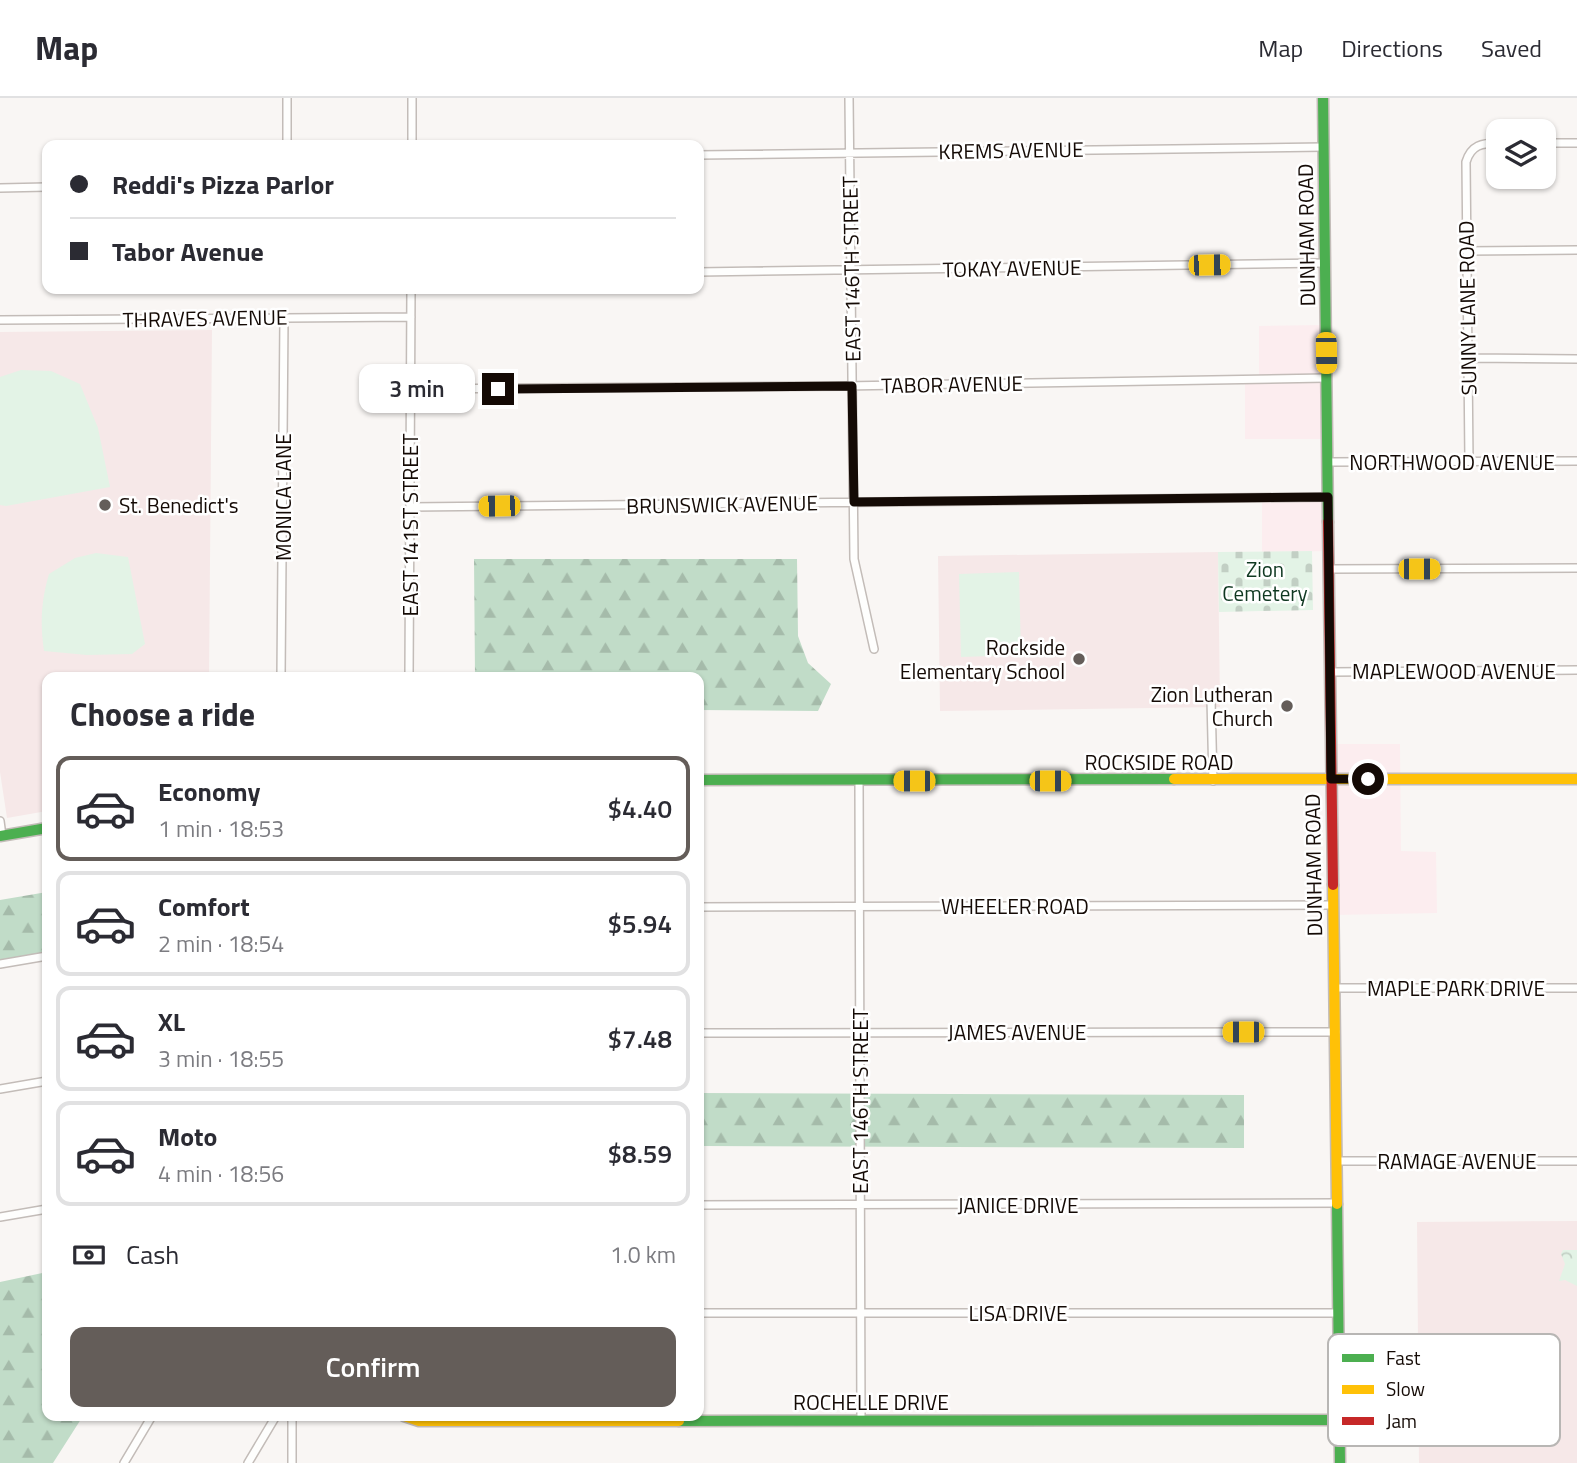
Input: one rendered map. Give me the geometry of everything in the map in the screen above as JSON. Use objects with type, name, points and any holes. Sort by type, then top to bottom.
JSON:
[{"type":"street","points":[[287,98],[287,140]]},
{"type":"street","points":[[412,98],[412,140]]},
{"type":"street","name":"EAST 146TH STREET","points":[[849,98],[854,559],[874,649]]},
{"type":"street","name":"DUNHAM ROAD","points":[[1323,98],[1338,1334]]},
{"type":"street","points":[[1556,143],[1577,143]]},
{"type":"street","name":"SUNNY LANE ROAD","points":[[1469,461],[1465,162],[1467,156],[1480,144],[1486,144]]},
{"type":"street","name":"KREMS AVENUE","points":[[704,155],[1324,147]]},
{"type":"street","points":[[0,188],[42,187]]},
{"type":"street","points":[[1466,250],[1577,250]]},
{"type":"street","name":"TOKAY AVENUE","points":[[704,272],[1325,263]]},
{"type":"street","name":"EAST 141ST STREET","points":[[409,672],[411,294]]},
{"type":"street","name":"MONICA LANE","points":[[281,672],[284,317]]},
{"type":"street","name":"THRAVES AVENUE","points":[[0,320],[411,317]]},
{"type":"street","points":[[1468,358],[1577,359]]},
{"type":"street","name":"TABOR AVENUE","points":[[410,389],[1326,379]]},
{"type":"street","name":"NORTHWOOD AVENUE","points":[[1328,462],[1577,461]]},
{"type":"street","name":"BRUNSWICK AVENUE","points":[[410,507],[1328,497]]},
{"type":"street","points":[[1329,569],[1577,568]]},
{"type":"street","name":"MAPLEWOOD AVENUE","points":[[1331,672],[1577,670]]},
{"type":"street","points":[[1211,699],[1213,781]]},
{"type":"street","name":"ROCKSIDE ROAD","points":[[704,780],[1577,779]]},
{"type":"street","name":"EAST 146TH STREET","points":[[859,781],[861,1421]]},
{"type":"street","points":[[0,821],[1,836],[42,829]]},
{"type":"street","name":"WHEELER ROAD","points":[[704,907],[1332,905]]},
{"type":"street","points":[[0,964],[42,957]]},
{"type":"street","name":"MAPLE PARK DRIVE","points":[[1334,988],[1577,988]]},
{"type":"street","name":"JAMES AVENUE","points":[[704,1033],[1336,1032]]},
{"type":"street","points":[[0,1089],[42,1082]]},
{"type":"street","name":"RAMAGE AVENUE","points":[[1337,1161],[1577,1161]]},
{"type":"street","name":"JANICE DRIVE","points":[[704,1205],[1337,1203]]},
{"type":"street","points":[[0,1217],[42,1210]]},
{"type":"street","name":"LISA DRIVE","points":[[704,1313],[1337,1313]]},
{"type":"street","name":"ROCHELLE DRIVE","points":[[416,1421],[1328,1420]]},
{"type":"street","points":[[124,1463],[149,1421]]},
{"type":"street","points":[[248,1463],[273,1421]]},
{"type":"street","points":[[292,1421],[292,1463]]},
{"type":"shaded area","points":[[1326,325],[1327,439],[1245,439],[1245,379],[1259,379],[1259,326]]},
{"type":"shaded area","name":"St. Benedict's","points":[[212,330],[209,672],[42,672],[42,812],[7,818],[0,772],[0,332]]},
{"type":"shaded area","points":[[1328,497],[1329,551],[1262,552],[1262,498]]},
{"type":"shaded area","name":"Rockside Elementary School","points":[[1218,552],[1220,707],[940,711],[938,556]]},
{"type":"shaded area","points":[[1328,744],[1400,744],[1401,851],[1436,852],[1437,913],[1333,915]]},
{"type":"shaded area","points":[[1577,1221],[1577,1463],[1419,1463],[1419,1446],[1560,1446],[1560,1334],[1418,1334],[1417,1222]]},
{"type":"green space","points":[[21,370],[51,371],[80,384],[98,428],[110,487],[0,505],[0,377]]},
{"type":"green space","name":"Zion Cemetery","points":[[1312,551],[1313,610],[1219,612],[1218,552]]},
{"type":"green space","points":[[96,553],[128,557],[145,644],[132,654],[87,655],[44,651],[42,612],[49,574],[75,558]]},
{"type":"green space","points":[[474,559],[797,559],[798,636],[808,663],[831,684],[818,711],[704,710],[704,672],[475,672]]},
{"type":"green space","points":[[1019,572],[1021,655],[961,657],[959,574]]},
{"type":"green space","points":[[42,893],[42,957],[0,964],[0,900]]},
{"type":"green space","points":[[704,1093],[1244,1095],[1244,1148],[704,1146]]},
{"type":"green space","points":[[1563,1250],[1577,1250],[1577,1286],[1565,1280],[1559,1281],[1565,1264],[1561,1254]]},
{"type":"green space","points":[[42,1273],[42,1421],[80,1421],[53,1463],[0,1463],[0,1282]]},
{"type":"traffic: fast","points":[[1323,98],[1328,522]]},
{"type":"traffic: fast","points":[[704,780],[1174,779]]},
{"type":"traffic: fast","points":[[0,836],[42,829]]},
{"type":"traffic: fast","points":[[1337,1204],[1339,1334]]},
{"type":"traffic: fast","points":[[704,1421],[1328,1420]]},
{"type":"traffic: fast","points":[[1340,1446],[1340,1463]]},
{"type":"traffic: slow","points":[[1174,779],[1577,779]]},
{"type":"traffic: slow","points":[[1333,885],[1337,1204]]},
{"type":"traffic: slow","points":[[419,1421],[679,1421]]},
{"type":"traffic: jam","points":[[1328,522],[1333,885]]},
{"type":"place","name":"St. Benedict's","points":[[105,505]]},
{"type":"place","name":"Rockside Elementary School","points":[[1079,659]]},
{"type":"place","name":"Zion Lutheran Church","points":[[1287,706]]},
{"type":"route","points":[[498,389],[852,386],[854,502],[1328,497],[1331,779],[1368,779]]}]
